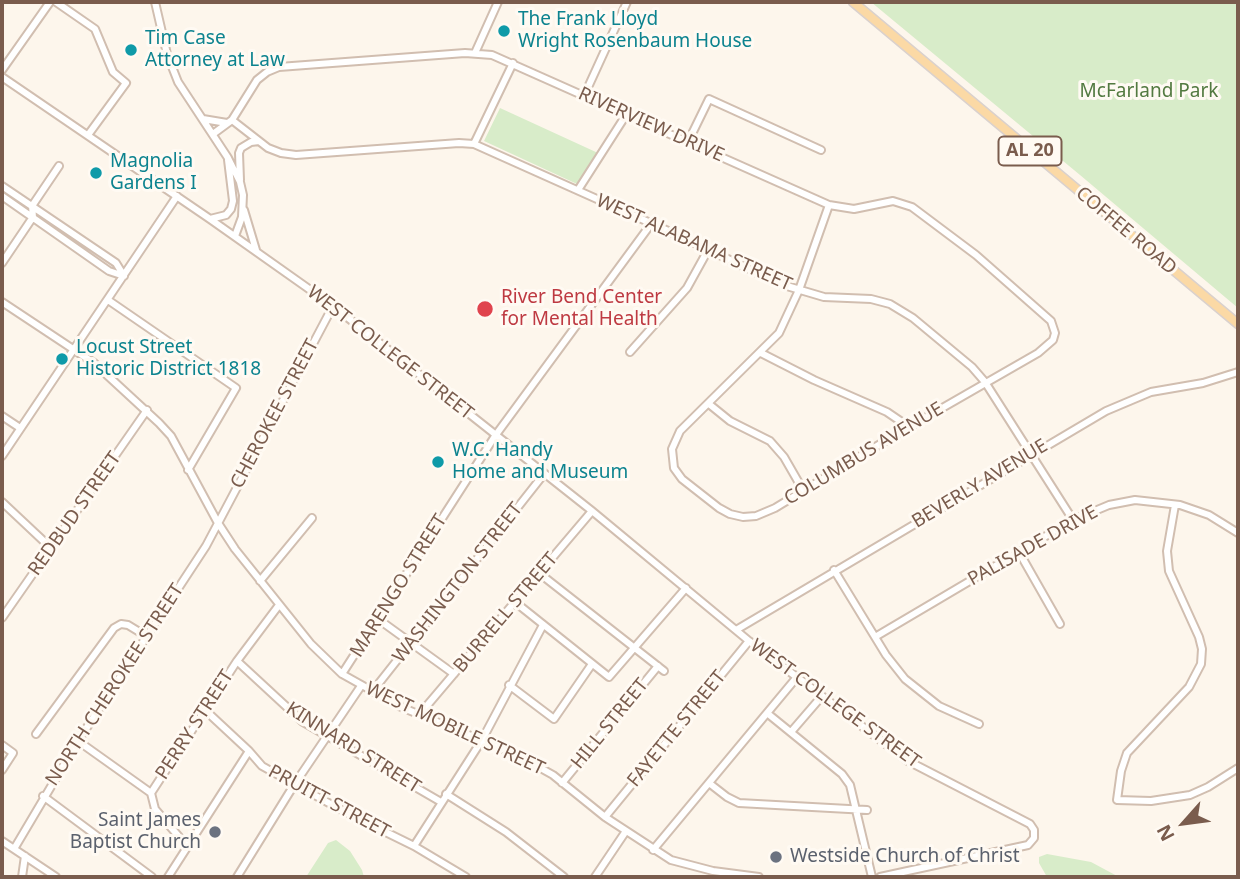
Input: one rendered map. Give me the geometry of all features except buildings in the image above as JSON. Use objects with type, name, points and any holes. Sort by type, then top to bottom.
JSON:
[{"type":"main road","name":"COFFEE ROAD","points":[[853,2],[1238,324]]},
{"type":"street","points":[[2,71],[50,2]]},
{"type":"street","points":[[56,2],[95,29],[113,72],[126,83],[88,135]]},
{"type":"street","points":[[155,2],[172,69],[240,182]]},
{"type":"street","points":[[475,53],[498,2]]},
{"type":"street","points":[[584,96],[627,2]]},
{"type":"street","name":"RIVERVIEW DRIVE","points":[[213,134],[230,121],[257,80],[279,66],[475,53],[492,55],[829,205],[854,209],[893,201],[912,207],[976,255],[1053,324]]},
{"type":"street","points":[[474,144],[513,63]]},
{"type":"street","name":"WEST COLLEGE STREET","points":[[2,77],[333,306],[592,511],[748,641],[908,761],[1030,824],[1034,830],[1034,838],[1028,845],[880,877]]},
{"type":"street","points":[[688,142],[709,99],[821,150]]},
{"type":"street","points":[[578,190],[626,115]]},
{"type":"street","points":[[203,119],[230,121]]},
{"type":"street","name":"WEST ALABAMA STREET","points":[[230,121],[274,151],[296,155],[474,144],[749,270],[799,290],[824,298],[871,299],[890,304],[913,318],[972,367],[985,382],[1073,520]]},
{"type":"street","points":[[257,251],[243,206],[239,153],[241,148],[251,142],[259,141]]},
{"type":"street","points":[[210,219],[226,215],[231,209],[233,201],[228,158]]},
{"type":"street","points":[[2,263],[33,217],[32,206],[60,166]]},
{"type":"street","points":[[2,186],[116,263],[124,276]]},
{"type":"street","points":[[2,196],[109,271],[124,276]]},
{"type":"street","points":[[2,456],[177,196]]},
{"type":"street","points":[[803,490],[784,457],[770,441],[730,421],[709,404],[779,333],[799,290],[829,205]]},
{"type":"street","points":[[235,236],[243,206]]},
{"type":"street","name":"MARENGO STREET","points":[[342,674],[495,436],[651,225]]},
{"type":"street","points":[[629,352],[687,288],[708,250]]},
{"type":"street","points":[[108,300],[236,388],[188,470]]},
{"type":"street","name":"WEST MOBILE STREET","points":[[2,302],[74,348],[147,410],[171,436],[218,523],[311,644],[342,674],[360,686],[419,715],[517,755],[553,775],[605,817],[671,860],[713,874],[760,877]]},
{"type":"street","name":"CHEROKEE STREET","points":[[218,523],[333,306]]},
{"type":"street","name":"COLUMBUS AVENUE","points":[[709,404],[680,431],[671,456],[674,468],[682,479],[719,508],[737,516],[763,514],[1049,345],[1055,333],[1053,324]]},
{"type":"street","points":[[761,353],[887,412],[909,428]]},
{"type":"street","name":"BEVERLY AVENUE","points":[[736,630],[1106,411],[1132,399],[1170,387],[1203,383],[1238,372]]},
{"type":"street","name":"REDBUD STREET","points":[[2,618],[147,410]]},
{"type":"street","points":[[2,416],[20,428]]},
{"type":"street","name":"WASHINGTON STREET","points":[[372,692],[544,474]]},
{"type":"street","name":"PALISADE DRIVE","points":[[875,636],[1096,509],[1123,502],[1155,501],[1209,515],[1238,533]]},
{"type":"street","points":[[2,502],[51,548]]},
{"type":"street","points":[[1175,505],[1167,551],[1168,571],[1199,637],[1202,649],[1201,664],[1189,687],[1127,753],[1121,771],[1117,800],[1151,801],[1190,794],[1208,788],[1238,768]]},
{"type":"street","name":"BURRELL STREET","points":[[419,715],[592,511]]},
{"type":"street","points":[[260,581],[312,518]]},
{"type":"street","name":"NORTH CHEROKEE STREET","points":[[14,849],[43,796],[218,523]]},
{"type":"street","points":[[1020,552],[1060,624]]},
{"type":"street","points":[[834,570],[891,662],[912,685],[939,706],[979,724]]},
{"type":"street","points":[[539,573],[635,648]]},
{"type":"street","points":[[514,602],[609,677],[686,588]]},
{"type":"street","name":"PERRY STREET","points":[[187,846],[155,809],[151,793],[237,662],[279,605]]},
{"type":"street","points":[[378,619],[454,674]]},
{"type":"street","points":[[36,734],[114,628],[121,624],[128,625],[146,636]]},
{"type":"street","points":[[414,846],[482,740],[543,625]]},
{"type":"street","name":"FAYETTE STREET","points":[[605,817],[748,641]]},
{"type":"street","name":"HILL STREET","points":[[562,783],[661,668],[635,648]]},
{"type":"street","name":"KINNARD STREET","points":[[237,662],[292,714],[441,802]]},
{"type":"street","points":[[509,685],[554,719],[592,664]]},
{"type":"street","points":[[653,850],[797,677]]},
{"type":"street","points":[[237,877],[360,686]]},
{"type":"street","points":[[791,732],[822,696]]},
{"type":"street","name":"PRUITT STREET","points":[[205,710],[262,766],[414,846],[466,877]]},
{"type":"street","points":[[767,713],[842,774],[850,785],[872,877]]},
{"type":"street","points":[[78,741],[151,793]]},
{"type":"street","points":[[2,745],[13,753],[2,770]]},
{"type":"street","points":[[168,877],[249,751]]},
{"type":"street","points":[[709,783],[739,803],[867,810]]},
{"type":"street","name":"KINNARD STREET","points":[[446,794],[506,832],[564,877]]},
{"type":"street","points":[[43,796],[152,877]]},
{"type":"street","points":[[595,877],[625,831]]},
{"type":"street","points":[[2,841],[56,877]]},
{"type":"street","points":[[22,877],[25,856]]},
{"type":"green space","name":"McFarland Park","points":[[871,2],[1238,2],[1238,308],[1080,175]]},
{"type":"green space","points":[[500,108],[598,153],[577,184],[484,141]]},
{"type":"green space","points":[[336,840],[350,851],[364,877],[306,877],[328,843]]},
{"type":"green space","points":[[1047,854],[1091,862],[1119,877],[1047,877],[1039,863],[1039,857]]},
{"type":"place","name":"The Frank Lloyd Wright Rosenbaum House","points":[[504,31]]},
{"type":"place","name":"Tim Case Attorney at Law","points":[[131,50]]},
{"type":"place","name":"Magnolia Gardens I","points":[[96,173]]},
{"type":"place","name":"River Bend Center for Mental Health","points":[[485,309]]},
{"type":"place","name":"Locust Street Historic District 1818","points":[[62,359]]},
{"type":"place","name":"W.C. Handy Home and Museum","points":[[438,462]]},
{"type":"place","name":"Saint James Baptist Church","points":[[215,832]]},
{"type":"place","name":"Westside Church of Christ","points":[[776,857]]}]
